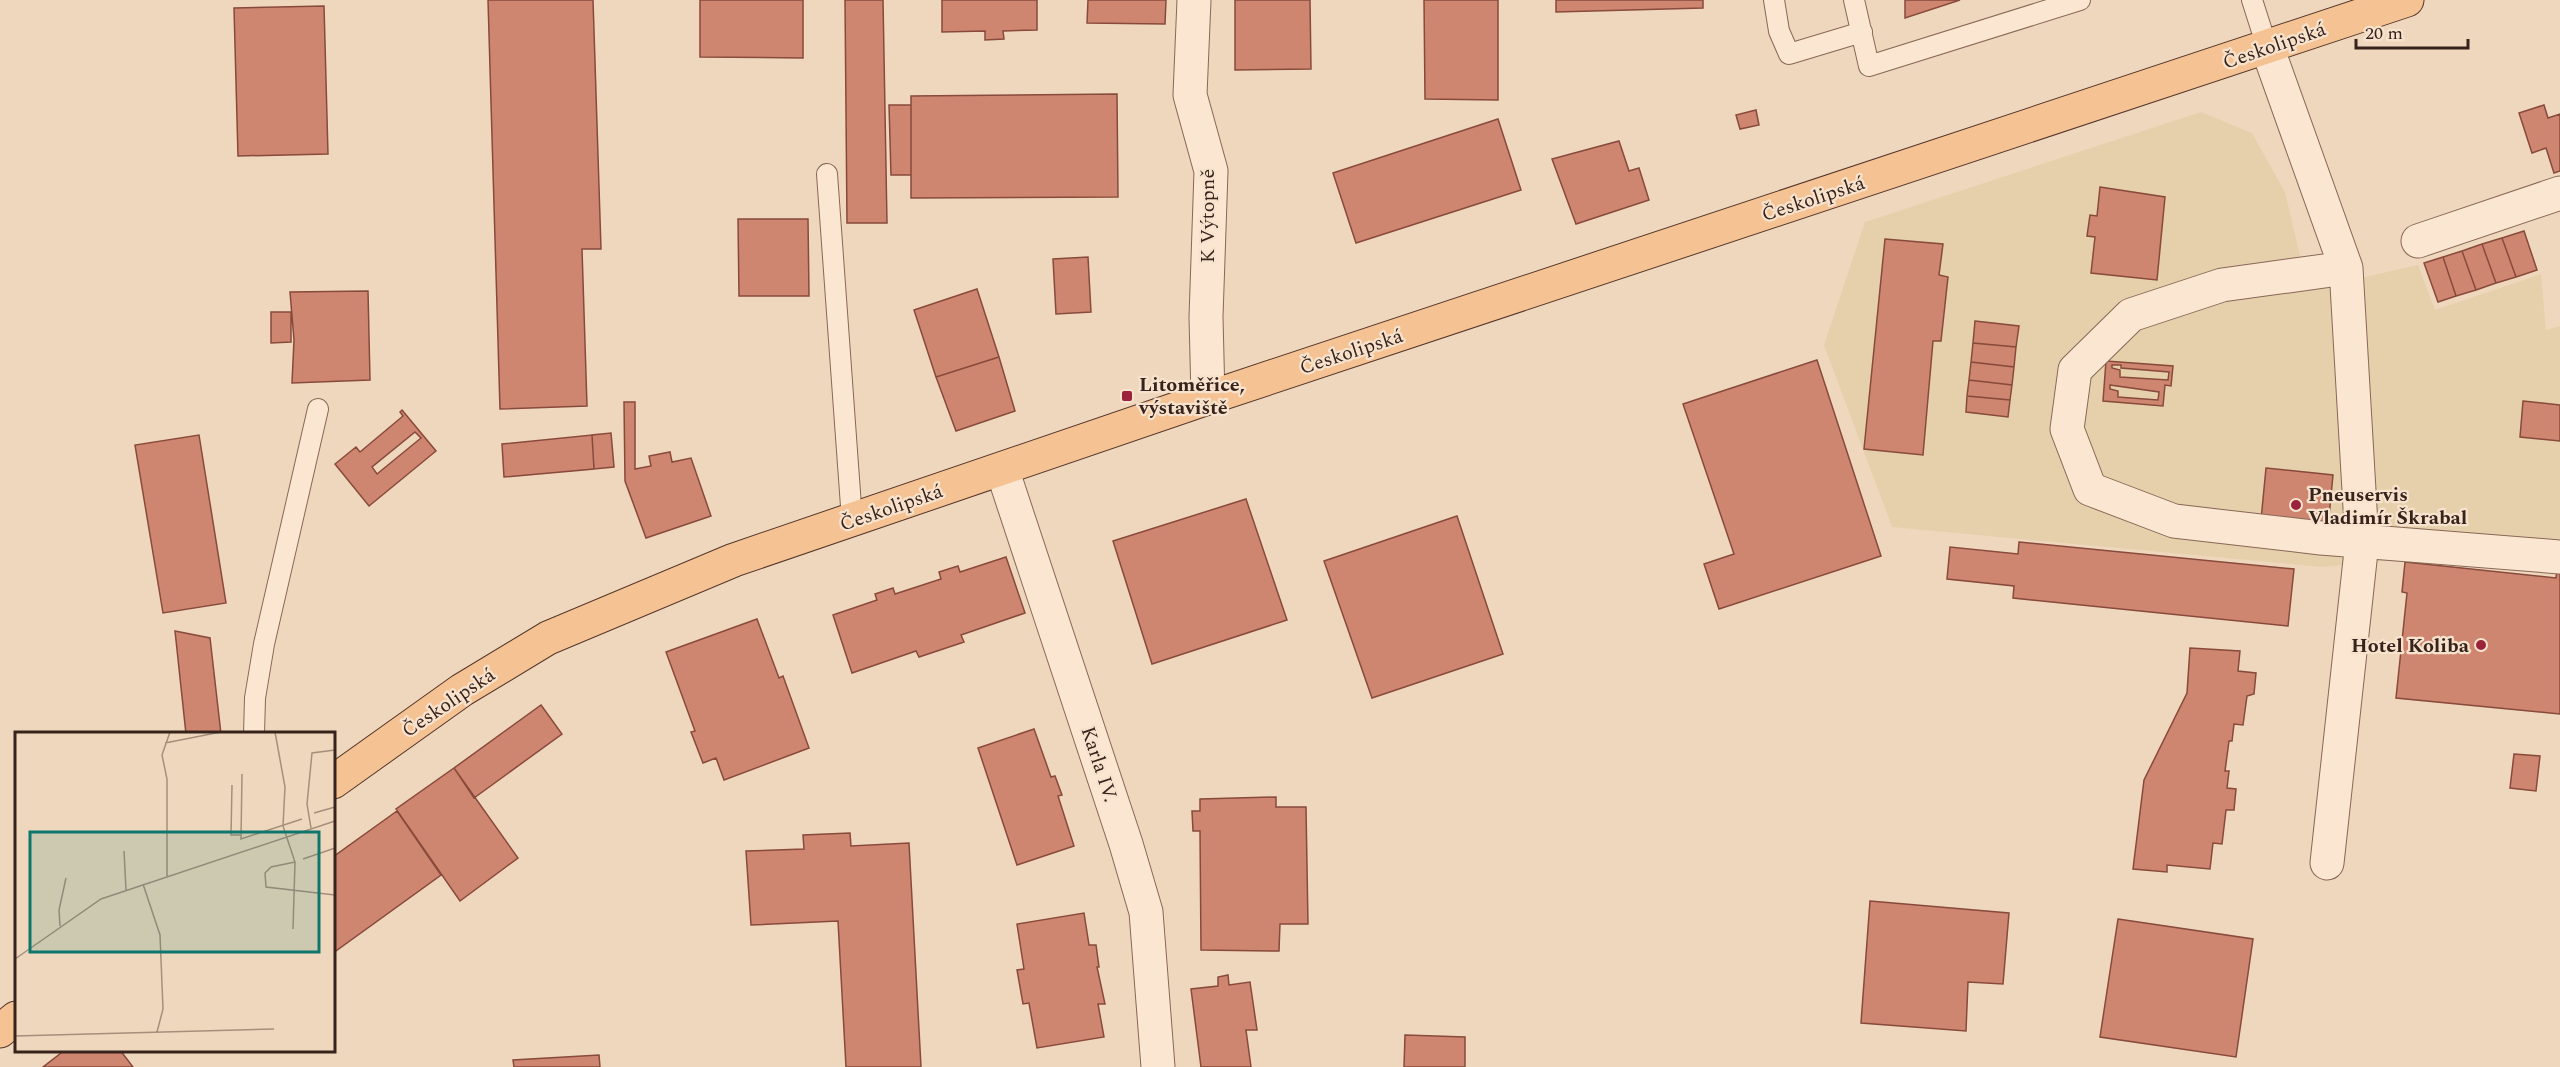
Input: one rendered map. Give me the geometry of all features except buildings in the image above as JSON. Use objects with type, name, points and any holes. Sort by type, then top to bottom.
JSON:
[{"type":"main road","name":"Českolipská","points":[[334,781],[462,690],[548,638],[734,560],[1208,398],[2407,0]]},
{"type":"main road","points":[[0,1031],[15,1019]]},
{"type":"street","name":"K Výtopně","points":[[1194,0],[1190,95],[1211,171],[1206,317],[1208,398]]},
{"type":"street","points":[[2267,47],[2346,268],[2362,542],[2327,863]]},
{"type":"street","points":[[2418,241],[2560,193]]},
{"type":"street","points":[[2346,268],[2222,285],[2131,315],[2075,370],[2067,429],[2090,489],[2174,522],[2362,542],[2560,557]]},
{"type":"street","name":"Karla IV.","points":[[1002,469],[1126,844],[1146,912],[1158,1067]]},
{"type":"lane","points":[[1774,0],[1779,31],[1789,54],[1862,32]]},
{"type":"lane","points":[[1854,0],[1869,66],[2080,0]]},
{"type":"lane","points":[[2252,0],[2267,47]]},
{"type":"lane","points":[[827,174],[852,520]]},
{"type":"lane","points":[[254,732],[255,698],[264,644],[318,409]]},
{"type":"shaded area","points":[[2201,112],[2252,133],[2285,192],[2308,290],[2418,265],[2435,310],[2541,274],[2546,330],[2560,326],[2560,567],[2423,557],[2322,567],[1892,527],[1824,345],[1865,222]]},
{"type":"place","name":"Litoměřice, výstaviště","points":[[1127,396]]},
{"type":"place","name":"Pneuservis Vladimír Škrabal","points":[[2296,505]]},
{"type":"place","name":"Hotel Koliba","points":[[2481,645]]}]
